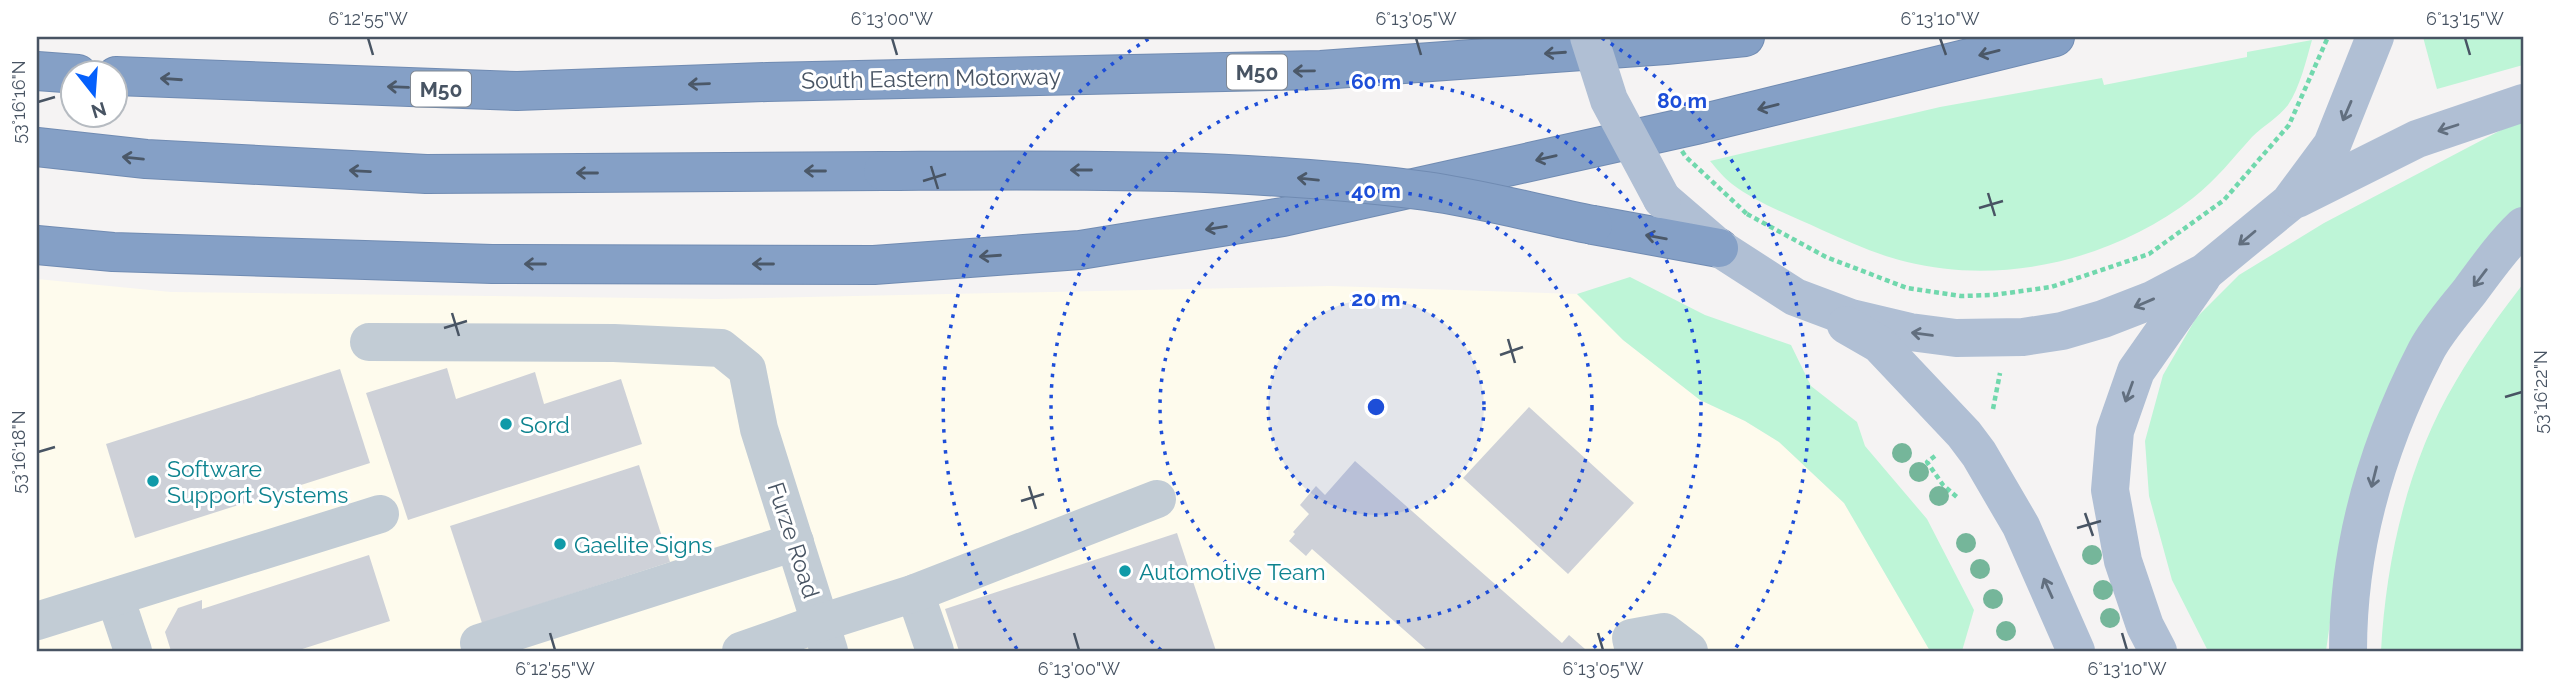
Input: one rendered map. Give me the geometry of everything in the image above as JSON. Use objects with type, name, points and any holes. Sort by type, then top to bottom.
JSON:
[{"type":"highway","name":"South Eastern Motorway","points":[[130,77],[517,91],[767,82],[1321,71],[1745,37]]},
{"type":"highway","points":[[37,246],[113,252],[492,264],[874,265],[1080,250],[1296,214],[1696,125],[2055,37]]},
{"type":"highway","points":[[37,71],[60,73]]},
{"type":"highway","points":[[37,147],[146,159],[426,174],[1123,170],[1269,175],[1428,191],[1719,248]]},
{"type":"main road","points":[[1589,37],[1609,100],[1662,199],[1719,248],[1796,297],[1879,344],[1964,434],[1979,454],[2021,526],[2075,651]]},
{"type":"main road","points":[[2289,203],[2332,145],[2374,42]]},
{"type":"main road","points":[[1796,297],[1851,318],[1910,332],[1956,338],[2023,337],[2062,331],[2152,300],[2205,272],[2289,203],[2417,139],[2523,103]]},
{"type":"main road","points":[[2348,651],[2348,618],[2359,538],[2380,455],[2427,349],[2506,242],[2523,226]]},
{"type":"main road","points":[[2158,651],[2145,626],[2123,561],[2110,491],[2115,431],[2136,372],[2205,272]]},
{"type":"street","name":"Furze Road","points":[[369,342],[614,343],[721,348],[747,369],[759,429],[825,637]]},
{"type":"street","points":[[741,651],[825,637],[915,593],[1157,499]]},
{"type":"street","points":[[37,621],[380,514]]},
{"type":"street","points":[[479,643],[795,542]]},
{"type":"street","points":[[915,593],[935,651]]},
{"type":"street","points":[[115,597],[132,651]]},
{"type":"street","points":[[37,632],[43,651]]},
{"type":"path","points":[[1679,146],[1686,157],[1747,214],[1826,257],[1907,288],[1961,296],[1993,295],[2051,287],[2149,254],[2224,201],[2289,125],[2327,39]]},
{"type":"path","points":[[1963,506],[1957,496],[1943,485],[1927,462],[1993,412],[2000,372],[1993,295]]},
{"type":"shaded area","points":[[37,279],[171,292],[716,299],[1330,286],[1577,294],[1623,340],[1700,400],[1745,421],[1779,442],[1844,503],[1930,651],[37,651]]},
{"type":"green space","points":[[2423,37],[2523,37],[2523,65],[2437,89]]},
{"type":"green space","points":[[2312,40],[2299,82],[2288,105],[2252,137],[2224,169],[2193,198],[2129,237],[2057,262],[1982,271],[1944,269],[1896,259],[1853,244],[1764,204],[1732,184],[1710,161],[1940,107],[2102,78],[2104,85],[2247,57],[2247,52]]},
{"type":"green space","points":[[2523,122],[2523,207],[2461,277],[2342,537],[2326,651],[2208,651],[2172,580],[2149,496],[2145,441],[2163,375],[2196,318],[2239,275],[2324,223],[2505,128]]},
{"type":"green space","points":[[1630,277],[1705,315],[1791,345],[1811,386],[1857,422],[1865,446],[1927,519],[1974,610],[1962,651],[1930,651],[1844,503],[1779,442],[1745,421],[1700,400],[1623,340],[1577,294]]},
{"type":"green space","points":[[2523,284],[2523,651],[2381,651],[2394,546],[2412,477],[2439,412],[2464,368]]},
{"type":"building","name":"Sord","points":[[447,368],[456,399],[535,372],[544,404],[621,379],[642,444],[408,520],[366,393]]},
{"type":"building","points":[[340,369],[370,463],[135,538],[106,444]]},
{"type":"building","points":[[1529,407],[1634,503],[1568,574],[1463,478]]},
{"type":"building","points":[[1355,461],[1562,643],[1569,635],[1585,649],[1428,651],[1312,549],[1306,556],[1289,541],[1295,534],[1293,532],[1309,514],[1300,505],[1316,486],[1325,495]]},
{"type":"building","name":"Gaelite Signs","points":[[639,465],[670,562],[482,623],[450,526]]},
{"type":"building","name":"Automotive Team","points":[[1177,533],[1216,651],[959,651],[945,609]]},
{"type":"building","points":[[369,555],[390,621],[296,651],[171,651],[165,632],[178,608],[202,600],[202,609]]},
{"type":"place","name":"Sord","points":[[506,424]]},
{"type":"place","name":"Software Support Systems","points":[[153,481]]},
{"type":"place","name":"Gaelite Signs","points":[[560,544]]},
{"type":"place","name":"Automotive Team","points":[[1125,571]]}]
